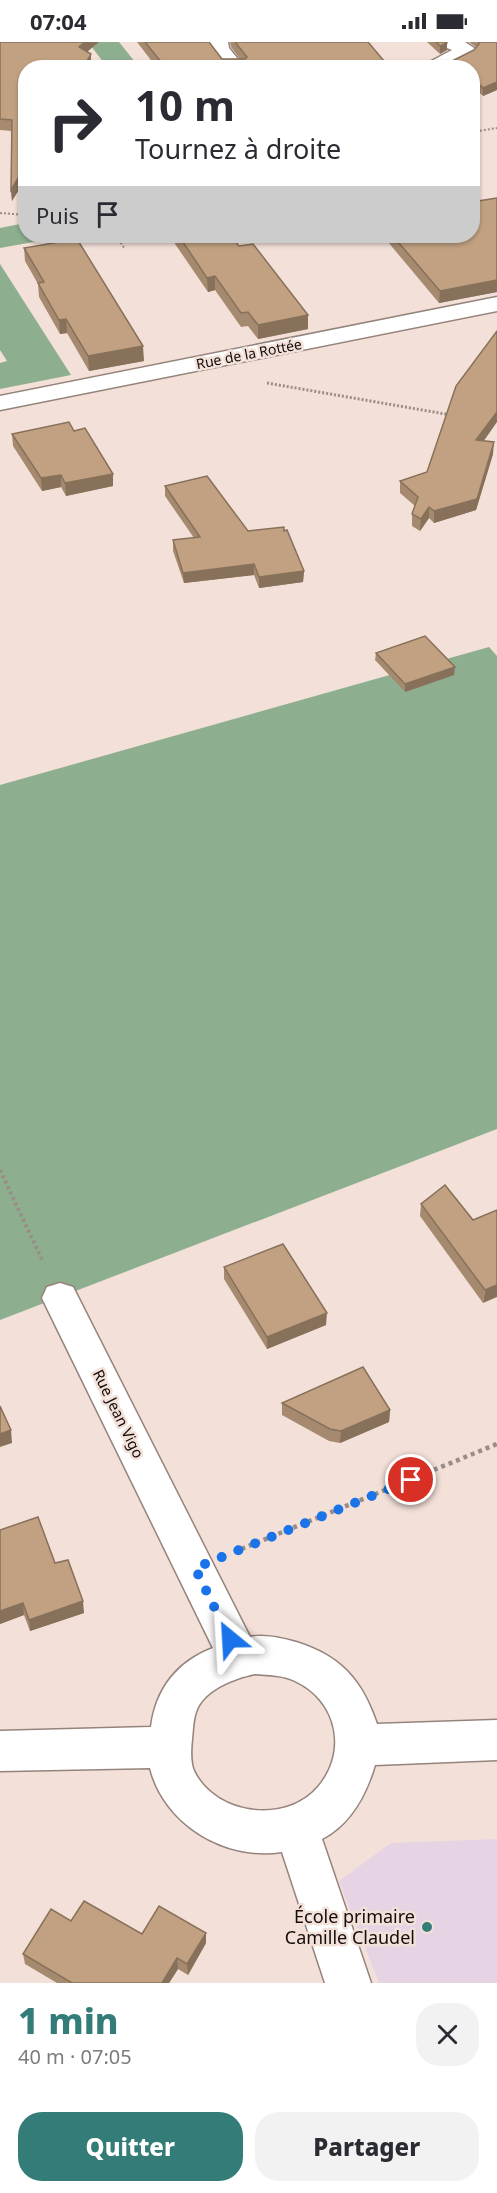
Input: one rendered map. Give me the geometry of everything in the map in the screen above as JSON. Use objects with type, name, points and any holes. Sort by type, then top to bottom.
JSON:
[{"type":"street","points":[[218,42],[219,49],[228,60]]},
{"type":"street","points":[[448,42],[467,50],[448,60]]},
{"type":"street","name":"Rue de la Rottée","points":[[0,403],[497,304]]},
{"type":"street","name":"Rue Jean Vigo","points":[[60,1298],[239,1657]]},
{"type":"street","points":[[255,1655],[287,1657],[321,1674],[335,1686],[354,1718],[358,1745],[346,1788],[325,1812],[296,1828],[252,1832],[215,1821],[196,1807],[177,1782],[168,1746],[177,1703],[197,1679],[212,1668],[239,1657],[255,1655]]},
{"type":"street","points":[[358,1745],[497,1740]]},
{"type":"street","points":[[0,1751],[168,1746]]},
{"type":"street","points":[[296,1828],[348,1983]]},
{"type":"path","points":[[480,131],[497,128]]},
{"type":"path","points":[[0,213],[18,214]]},
{"type":"path","points":[[121,243],[125,249]]},
{"type":"path","points":[[204,363],[219,375],[451,415]]},
{"type":"path","points":[[0,1170],[60,1298]]},
{"type":"path","points":[[195,1568],[497,1444]]},
{"type":"shaded area","name":"École primaire Camille Claudel","points":[[497,1839],[497,1983],[379,1983],[339,1881],[391,1843]]},
{"type":"green space","points":[[88,42],[119,42],[133,60],[102,60]]},
{"type":"green space","points":[[18,224],[18,243],[28,243],[0,248],[0,228]]},
{"type":"green space","points":[[0,264],[71,375],[0,389],[0,363],[7,361],[0,350]]},
{"type":"green space","points":[[489,647],[497,656],[497,1129],[0,1320],[0,785]]},
{"type":"building","points":[[0,42],[85,42],[79,47],[91,54],[88,60],[18,60],[18,178],[11,190],[12,120],[0,119]]},
{"type":"building","points":[[145,42],[209,42],[222,59],[245,59],[247,57],[235,42],[368,42],[383,60],[160,60]]},
{"type":"building","points":[[436,42],[446,42],[447,43],[440,46]]},
{"type":"building","points":[[479,42],[497,42],[497,82],[483,88],[480,85],[480,60],[454,60],[474,50]]},
{"type":"building","points":[[497,198],[497,280],[440,291],[399,243],[480,243],[480,201]]},
{"type":"building","points":[[53,243],[79,243],[143,346],[88,356],[66,319],[59,320],[38,283],[44,282],[24,248]]},
{"type":"building","points":[[184,243],[237,243],[239,246],[253,244],[308,315],[258,325],[248,312],[241,313],[215,276],[207,278]]},
{"type":"building","points":[[497,331],[497,412],[476,440],[494,442],[477,499],[434,511],[429,507],[421,519],[412,514],[418,497],[400,481],[427,472],[456,386]]},
{"type":"building","points":[[69,422],[74,431],[85,428],[113,474],[65,483],[61,475],[41,478],[12,434]]},
{"type":"building","points":[[207,476],[248,531],[284,527],[304,571],[259,577],[254,564],[183,573],[173,540],[200,537],[165,486]]},
{"type":"building","points":[[425,636],[455,667],[405,684],[376,653]]},
{"type":"building","points":[[445,1185],[473,1220],[497,1210],[497,1285],[485,1290],[421,1204]]},
{"type":"building","points":[[283,1244],[327,1313],[267,1337],[224,1267]]},
{"type":"building","points":[[363,1367],[390,1410],[341,1431],[330,1429],[282,1403]]},
{"type":"building","points":[[0,1406],[11,1430],[0,1434]]},
{"type":"building","points":[[38,1517],[55,1563],[68,1560],[83,1601],[29,1620],[23,1603],[0,1611],[0,1530]]},
{"type":"building","points":[[84,1901],[142,1934],[159,1906],[206,1933],[187,1964],[177,1958],[162,1983],[72,1983],[23,1954],[51,1909],[71,1921]]},
{"type":"place","name":"École primaire Camille Claudel","points":[[427,1927]]},
{"type":"route","points":[[230,1639],[195,1568],[411,1480]]}]
